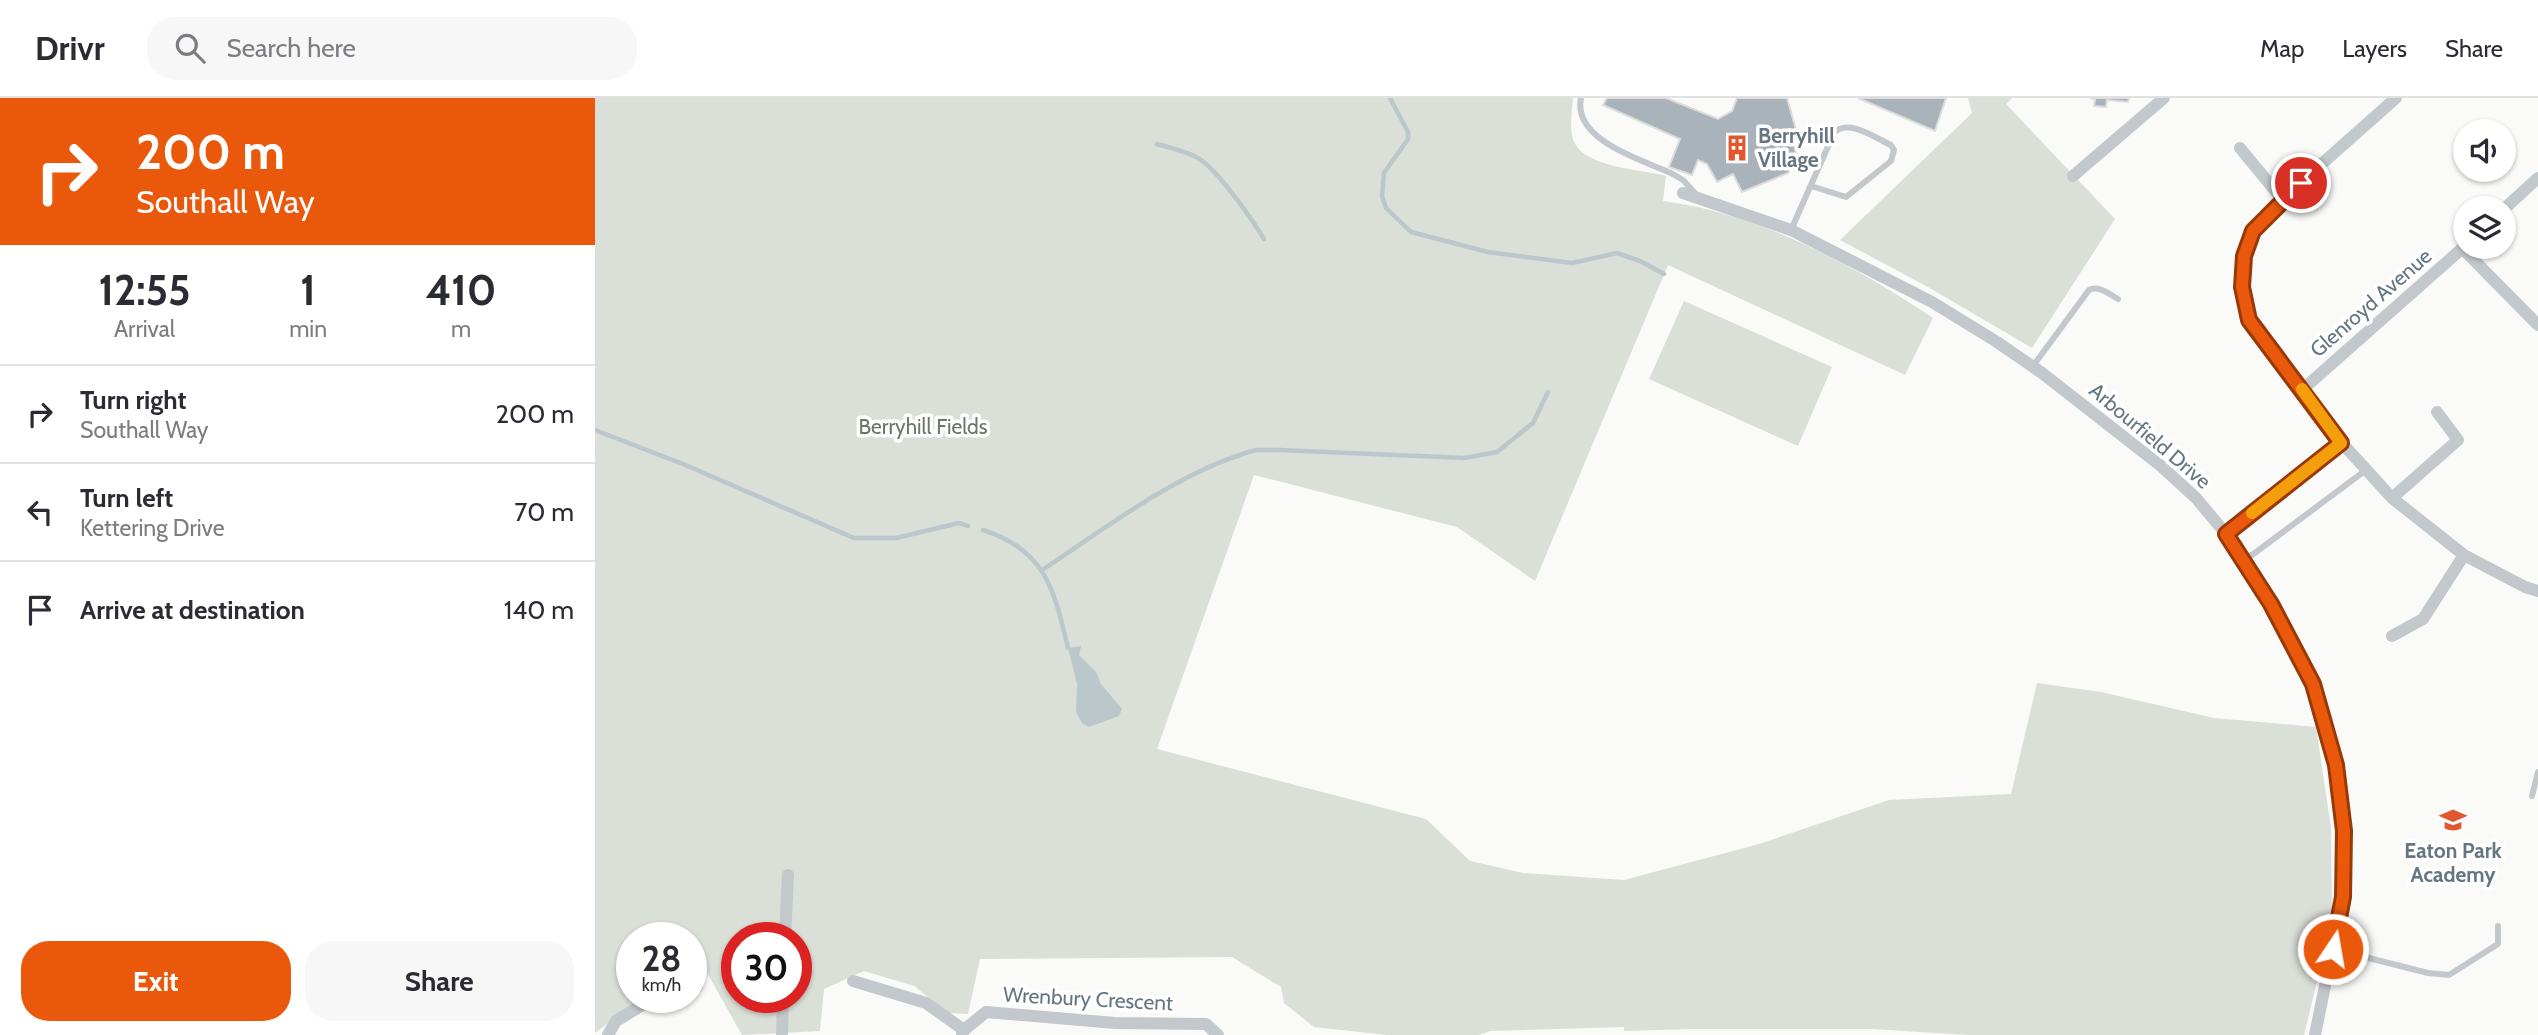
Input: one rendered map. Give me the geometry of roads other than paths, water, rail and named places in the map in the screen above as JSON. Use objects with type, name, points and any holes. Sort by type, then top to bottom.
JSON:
[{"type":"street","points":[[2073,176],[2164,98]]},
{"type":"street","points":[[2396,98],[2282,200],[2253,231],[2244,256],[2242,287],[2249,320],[2341,443],[2392,498],[2464,555],[2538,591]]},
{"type":"street","points":[[2240,148],[2282,200]]},
{"type":"street","points":[[2516,198],[2538,178]]},
{"type":"street","name":"Arbourfield Drive","points":[[1683,193],[1791,230],[1932,302],[2033,366],[2161,466],[2196,498],[2226,534],[2271,604],[2313,684],[2336,765],[2344,831],[2343,897],[2317,1029]]},
{"type":"street","name":"Glenroyd Avenue","points":[[2302,390],[2453,256]]},
{"type":"street","points":[[2476,259],[2538,325]]},
{"type":"street","points":[[2392,498],[2458,440],[2437,412]]},
{"type":"street","points":[[2226,534],[2341,443]]},
{"type":"street","points":[[2392,636],[2423,619],[2464,555]]},
{"type":"street","points":[[786,922],[788,875]]},
{"type":"street","points":[[853,981],[926,1003],[963,1032]]},
{"type":"street","name":"Wrenbury Crescent","points":[[963,1032],[986,1012],[1114,1029],[1206,1024],[1218,1035]]},
{"type":"street","points":[[608,1035],[616,1021],[629,1013]]},
{"type":"street","points":[[782,1035],[783,1013]]},
{"type":"lane","points":[[1581,98],[1579,105],[1583,118],[1589,130],[1600,141],[1671,173],[1683,180],[1697,196]]},
{"type":"lane","points":[[1791,230],[1834,133],[1839,128],[1848,126],[1892,145],[1894,150],[1891,161],[1846,197],[1811,186]]},
{"type":"lane","points":[[2033,366],[2089,290],[2099,289],[2117,299]]},
{"type":"lane","points":[[2243,561],[2366,470]]},
{"type":"lane","points":[[2532,796],[2538,772]]},
{"type":"lane","points":[[2333,949],[2428,973],[2449,975],[2498,944],[2498,926]]},
{"type":"waterway","points":[[1390,98],[1408,132],[1408,139],[1384,173],[1382,196],[1386,208],[1411,232],[1488,252],[1572,263],[1617,253],[1664,274]]},
{"type":"waterway","points":[[1157,144],[1188,153],[1206,164],[1234,195],[1264,239]]},
{"type":"waterway","points":[[1245,453],[1280,450],[1464,458],[1497,452],[1533,423],[1548,392]]},
{"type":"waterway","points":[[595,430],[683,464],[854,538],[896,538],[959,523],[968,526]]},
{"type":"waterway","points":[[1042,570],[1165,490],[1243,454]]},
{"type":"waterway","points":[[983,530],[1004,538],[1034,561],[1052,590],[1068,648]]},
{"type":"place","name":"Berryhill Village","points":[[1737,148]]},
{"type":"place","name":"Eaton Park Academy","points":[[2453,820]]},
{"type":"park label","name":"Berryhill Fields","points":[[923,427]]}]
